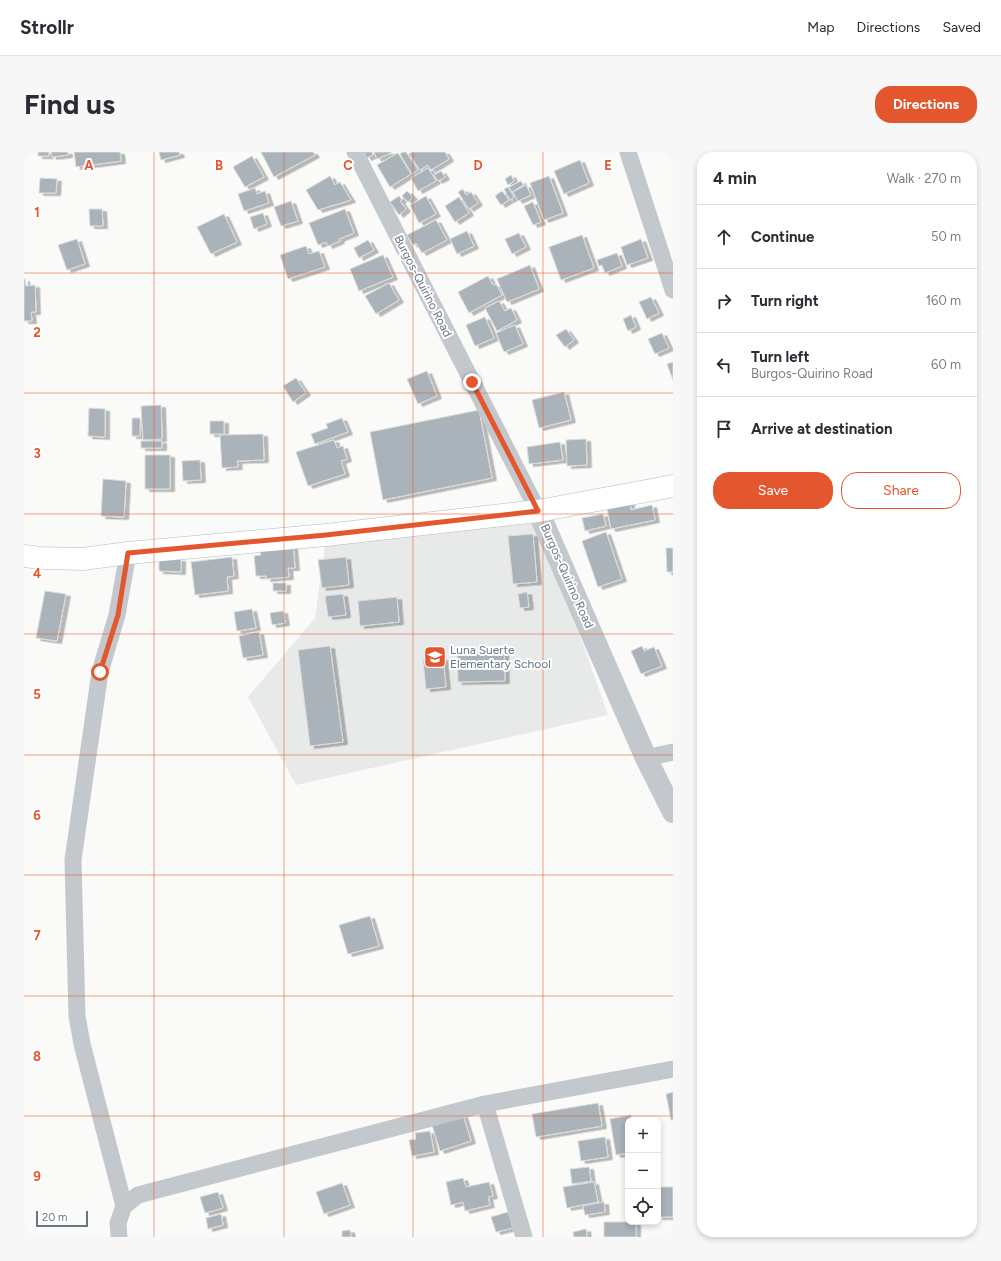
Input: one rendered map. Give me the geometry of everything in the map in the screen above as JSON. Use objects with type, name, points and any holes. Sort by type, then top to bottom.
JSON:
[{"type":"main road","points":[[24,556],[83,559],[128,553],[326,535],[538,511],[673,486]]},
{"type":"street","name":"Burgos-Quirino Road","points":[[354,152],[538,511],[646,758],[673,812]]},
{"type":"street","points":[[628,152],[673,290]]},
{"type":"street","points":[[124,1206],[82,1044],[77,1016],[73,860],[100,672],[118,615],[128,553]]},
{"type":"street","points":[[646,758],[673,752]]},
{"type":"street","points":[[119,1237],[118,1223],[124,1206],[138,1195],[157,1189],[485,1104],[673,1069]]},
{"type":"street","points":[[485,1104],[524,1237]]},
{"type":"shaded area","name":"Luna Suerte Elementary School","points":[[538,516],[608,715],[296,785],[248,697],[315,618],[325,546]]},
{"type":"building","points":[[38,152],[49,152],[49,156],[38,156]]},
{"type":"building","points":[[51,152],[68,152],[68,155],[52,157]]},
{"type":"building","points":[[74,152],[120,152],[121,161],[76,167]]},
{"type":"building","points":[[159,152],[179,152],[180,155],[161,160]]},
{"type":"building","points":[[261,152],[313,152],[315,155],[274,177]]},
{"type":"building","points":[[364,152],[372,152],[373,155],[367,158]]},
{"type":"building","points":[[374,152],[391,152],[391,153],[377,159]]},
{"type":"building","points":[[406,152],[418,170],[412,174],[400,154]]},
{"type":"building","points":[[412,152],[445,152],[449,159],[431,170],[428,165],[420,170],[409,154]]},
{"type":"building","points":[[398,153],[411,174],[390,187],[377,165]]},
{"type":"building","points":[[252,156],[264,177],[245,187],[233,167]]},
{"type":"building","points":[[580,160],[589,183],[564,194],[554,171]]},
{"type":"building","points":[[428,168],[436,181],[418,191],[411,178]]},
{"type":"building","points":[[441,171],[445,177],[438,181],[434,175]]},
{"type":"building","points":[[511,175],[514,181],[508,185],[505,179]]},
{"type":"building","points":[[330,176],[335,185],[340,182],[351,200],[318,210],[306,190]]},
{"type":"building","points":[[549,176],[563,213],[544,220],[530,183]]},
{"type":"building","points":[[40,178],[57,179],[56,193],[39,193]]},
{"type":"building","points":[[521,181],[523,185],[512,192],[509,187]]},
{"type":"building","points":[[526,185],[531,195],[518,201],[513,192]]},
{"type":"building","points":[[508,187],[514,197],[510,200],[504,189]]},
{"type":"building","points":[[255,188],[257,194],[265,191],[269,203],[244,211],[238,194]]},
{"type":"building","points":[[463,189],[466,195],[471,192],[478,203],[469,209],[458,192]]},
{"type":"building","points":[[407,191],[413,197],[408,202],[402,196]]},
{"type":"building","points":[[502,191],[509,200],[501,205],[495,196]]},
{"type":"building","points":[[399,196],[402,200],[400,201],[406,209],[399,215],[390,202]]},
{"type":"building","points":[[426,196],[436,214],[419,223],[410,205]]},
{"type":"building","points":[[459,197],[469,213],[455,222],[445,206]]},
{"type":"building","points":[[291,201],[298,221],[281,226],[274,207]]},
{"type":"building","points":[[533,202],[541,222],[533,225],[524,206]]},
{"type":"building","points":[[89,209],[102,209],[103,226],[90,226]]},
{"type":"building","points":[[345,209],[354,233],[339,239],[340,241],[328,246],[326,242],[318,245],[309,223]]},
{"type":"building","points":[[263,213],[267,224],[254,229],[250,217]]},
{"type":"building","points":[[224,214],[237,242],[211,254],[197,227]]},
{"type":"building","points":[[436,220],[447,240],[422,253],[416,243],[413,245],[407,235]]},
{"type":"building","points":[[467,231],[474,246],[457,254],[450,239]]},
{"type":"building","points":[[519,233],[526,247],[512,254],[505,239]]},
{"type":"building","points":[[582,235],[594,268],[561,280],[549,247]]},
{"type":"building","points":[[77,239],[85,264],[67,270],[58,245]]},
{"type":"building","points":[[641,239],[648,258],[627,265],[621,247]]},
{"type":"building","points":[[368,240],[374,250],[359,258],[354,248]]},
{"type":"building","points":[[306,246],[309,254],[319,251],[325,267],[288,279],[280,255]]},
{"type":"building","points":[[617,253],[622,266],[605,273],[602,265],[599,266],[597,260]]},
{"type":"building","points":[[383,255],[393,277],[359,291],[350,269]]},
{"type":"building","points":[[530,265],[539,289],[507,302],[497,279]]},
{"type":"building","points":[[488,276],[493,285],[496,284],[502,295],[469,313],[458,292]]},
{"type":"building","points":[[24,279],[26,286],[35,285],[36,312],[31,312],[32,321],[24,321]]},
{"type":"building","points":[[389,283],[399,300],[376,314],[365,296]]},
{"type":"building","points":[[651,297],[659,313],[647,319],[639,302]]},
{"type":"building","points":[[499,301],[505,311],[511,308],[517,320],[497,331],[485,308]]},
{"type":"building","points":[[631,315],[636,327],[628,331],[623,319]]},
{"type":"building","points":[[485,317],[494,338],[475,346],[466,325]]},
{"type":"building","points":[[515,325],[523,344],[504,352],[496,333]]},
{"type":"building","points":[[566,329],[574,340],[565,347],[556,335]]},
{"type":"building","points":[[662,333],[669,348],[655,354],[648,339]]},
{"type":"building","points":[[673,362],[673,380],[667,364]]},
{"type":"building","points":[[427,371],[437,396],[418,404],[407,379]]},
{"type":"building","points":[[296,378],[306,393],[293,402],[283,386]]},
{"type":"building","points":[[564,392],[571,420],[539,428],[532,400]]},
{"type":"building","points":[[161,405],[162,439],[143,440],[141,406]]},
{"type":"building","points":[[89,408],[105,409],[105,437],[88,436]]},
{"type":"building","points":[[479,410],[492,478],[383,500],[370,432]]},
{"type":"building","points":[[132,418],[140,418],[140,436],[132,436]]},
{"type":"building","points":[[342,418],[348,432],[315,444],[311,434],[328,428],[326,424]]},
{"type":"building","points":[[210,421],[224,421],[224,434],[210,434]]},
{"type":"building","points":[[263,434],[264,460],[237,461],[238,467],[222,468],[220,435]]},
{"type":"building","points":[[586,439],[587,465],[567,466],[566,440]]},
{"type":"building","points":[[334,440],[337,448],[343,446],[347,459],[341,461],[345,474],[308,486],[296,452]]},
{"type":"building","points":[[141,441],[162,441],[162,448],[141,448]]},
{"type":"building","points":[[560,442],[563,460],[529,464],[527,447]]},
{"type":"building","points":[[145,455],[170,455],[170,489],[145,489]]},
{"type":"building","points":[[200,460],[201,480],[183,481],[182,461]]},
{"type":"building","points":[[103,479],[126,481],[124,517],[101,516]]},
{"type":"building","points":[[629,498],[631,510],[652,505],[655,520],[611,529],[606,503]]},
{"type":"building","points":[[603,514],[606,526],[585,531],[582,518]]},
{"type":"building","points":[[606,532],[622,579],[598,587],[582,541]]},
{"type":"building","points":[[533,534],[537,582],[513,584],[508,536]]},
{"type":"building","points":[[293,545],[295,568],[288,568],[289,577],[266,579],[266,576],[256,576],[254,556],[261,555],[260,548]]},
{"type":"building","points":[[666,548],[673,548],[673,572],[667,572]]},
{"type":"building","points":[[232,557],[234,576],[227,577],[228,591],[195,595],[191,562]]},
{"type":"building","points":[[346,557],[349,585],[322,588],[318,560]]},
{"type":"building","points":[[159,559],[181,559],[181,572],[159,571]]},
{"type":"building","points":[[273,583],[286,583],[286,591],[273,591]]},
{"type":"building","points":[[45,591],[66,594],[57,641],[36,638]]},
{"type":"building","points":[[527,592],[529,607],[520,608],[518,594]]},
{"type":"building","points":[[343,594],[346,615],[328,617],[325,596]]},
{"type":"building","points":[[397,597],[399,622],[360,626],[358,601]]},
{"type":"building","points":[[252,609],[256,628],[237,631],[234,612]]},
{"type":"building","points":[[283,611],[285,623],[272,625],[270,613]]},
{"type":"building","points":[[259,632],[263,655],[243,658],[239,636]]},
{"type":"building","points":[[330,646],[343,742],[310,746],[298,650]]},
{"type":"building","points":[[642,646],[644,651],[654,647],[662,666],[641,674],[631,651]]},
{"type":"building","points":[[457,651],[504,651],[505,681],[458,682]]},
{"type":"building","points":[[443,658],[446,687],[426,689],[423,660]]},
{"type":"building","points":[[370,916],[379,946],[348,954],[339,925]]},
{"type":"building","points":[[673,1092],[673,1120],[671,1120],[666,1094]]},
{"type":"building","points":[[598,1103],[602,1126],[536,1137],[532,1114]]},
{"type":"building","points":[[463,1115],[471,1141],[440,1151],[432,1125]]},
{"type":"building","points":[[631,1115],[631,1117],[625,1117],[625,1154],[616,1155],[610,1119]]},
{"type":"building","points":[[430,1131],[434,1152],[412,1156],[409,1140],[416,1139],[415,1133]]},
{"type":"building","points":[[605,1137],[608,1157],[581,1161],[578,1141]]},
{"type":"building","points":[[589,1167],[591,1181],[572,1184],[570,1169]]},
{"type":"building","points":[[463,1178],[466,1187],[489,1182],[493,1196],[488,1197],[490,1205],[465,1211],[463,1202],[451,1205],[446,1182]]},
{"type":"building","points":[[594,1182],[598,1202],[567,1208],[563,1187]]},
{"type":"building","points":[[342,1183],[350,1205],[324,1214],[316,1192]]},
{"type":"building","points":[[661,1187],[673,1187],[673,1217],[661,1217]]},
{"type":"building","points":[[218,1192],[223,1208],[205,1213],[200,1197]]},
{"type":"building","points":[[604,1202],[605,1212],[585,1215],[583,1206]]},
{"type":"building","points":[[508,1212],[513,1228],[496,1232],[491,1217]]},
{"type":"building","points":[[221,1214],[223,1225],[208,1229],[206,1218]]},
{"type":"building","points":[[604,1222],[625,1222],[625,1225],[636,1225],[636,1237],[604,1237]]},
{"type":"building","points":[[586,1229],[587,1237],[574,1237],[573,1232]]},
{"type":"building","points":[[350,1230],[351,1237],[342,1237],[342,1231]]},
{"type":"place","name":"Luna Suerte Elementary School","points":[[435,657]]},
{"type":"route","points":[[100,672],[118,615],[128,553],[326,535],[538,511],[472,382]]}]
